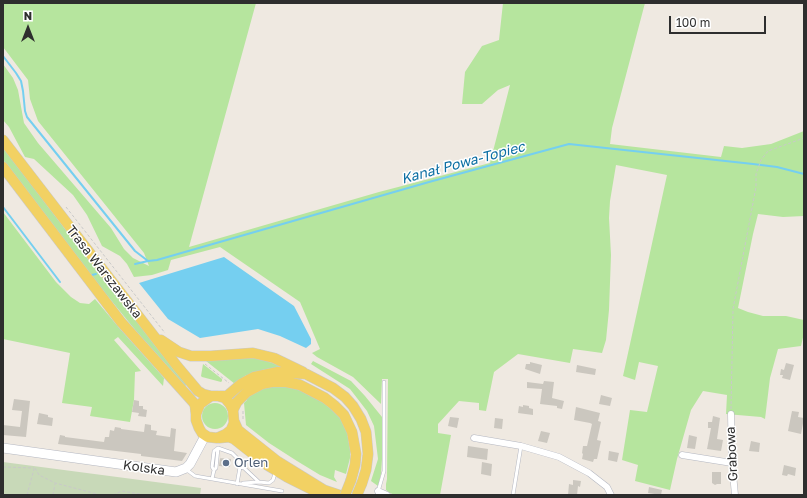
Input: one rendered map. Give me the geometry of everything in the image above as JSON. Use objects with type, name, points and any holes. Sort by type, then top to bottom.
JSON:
[{"type":"main road","name":"Trasa Warszawska","points":[[3,140],[195,388],[202,393],[216,396]]},
{"type":"main road","name":"Trasa Warszawska","points":[[3,167],[121,322],[193,402],[195,405],[196,414]]},
{"type":"main road","points":[[153,334],[179,352],[191,356],[202,357],[254,353],[274,358],[326,384],[342,395],[353,406],[361,419],[366,432],[368,454],[366,470],[357,495]]},
{"type":"main road","points":[[306,374],[278,372],[259,376],[241,384],[226,396],[216,396],[201,402],[196,414],[197,423],[205,436],[234,439],[276,471],[317,491],[339,495]]},
{"type":"main road","points":[[317,491],[238,430],[238,416],[241,397],[247,392],[262,384],[272,382],[286,382],[300,385],[325,398],[344,415],[352,432],[355,448],[355,465],[345,495]]},
{"type":"main road","points":[[216,396],[228,401],[238,416]]},
{"type":"main road","points":[[217,438],[229,431],[238,416]]},
{"type":"street","name":"Grabowa","points":[[731,414],[734,495]]},
{"type":"street","points":[[186,468],[191,463],[205,436]]},
{"type":"street","points":[[474,438],[521,446],[541,451],[565,460],[589,474],[607,487],[611,495]]},
{"type":"street","name":"Kolska","points":[[3,448],[165,471],[176,472],[186,468]]},
{"type":"street","points":[[682,455],[732,463]]},
{"type":"street","points":[[377,493],[387,495]]},
{"type":"lane","points":[[377,493],[384,471],[384,382]]},
{"type":"lane","points":[[513,495],[521,446]]},
{"type":"lane","points":[[212,479],[216,468],[218,448],[228,451],[238,459],[240,467],[237,484]]},
{"type":"lane","points":[[240,467],[244,468],[259,482]]},
{"type":"lane","points":[[186,468],[195,476],[282,491]]},
{"type":"lane","points":[[237,484],[271,482],[275,477],[276,471]]},
{"type":"path","points":[[731,414],[733,309],[756,187],[756,174],[765,154],[772,149],[788,145],[804,138]]},
{"type":"path","points":[[64,205],[166,333]]},
{"type":"path","points":[[202,357],[202,362],[230,384]]},
{"type":"path","points":[[3,467],[34,468],[40,475],[55,483],[97,495]]},
{"type":"path","points":[[27,495],[34,468]]},
{"type":"path","points":[[53,495],[55,483]]},
{"type":"path","points":[[113,495],[122,491],[145,495]]},
{"type":"green space","points":[[3,3],[256,3],[189,247],[379,192],[490,163],[510,85],[498,90],[482,104],[462,104],[465,72],[482,46],[499,40],[503,3],[645,3],[612,128],[610,144],[721,157],[724,146],[742,148],[771,144],[804,131],[804,216],[783,217],[758,214],[738,308],[763,316],[786,316],[804,320],[804,333],[801,346],[778,349],[770,378],[765,419],[761,417],[726,414],[727,395],[703,391],[691,410],[670,490],[635,481],[638,465],[622,460],[630,410],[647,412],[658,366],[639,362],[635,380],[623,376],[667,175],[616,165],[610,201],[609,218],[611,255],[609,310],[606,340],[602,353],[573,349],[570,363],[518,354],[494,372],[486,411],[479,410],[479,403],[459,401],[438,424],[438,433],[451,435],[440,495],[395,495],[390,493],[386,490],[388,379],[382,379],[381,404],[353,377],[317,357],[312,353],[320,349],[300,302],[220,247],[171,260],[168,270],[152,275],[134,277],[127,264],[120,256],[102,246],[87,215],[73,195],[34,159],[25,157],[9,127],[3,120],[3,64],[13,78],[18,90],[24,123],[38,143],[111,228],[124,249],[133,258],[149,266],[144,253],[38,121],[30,99],[28,80],[3,47]]},
{"type":"green space","points":[[3,147],[106,283],[187,384],[185,386],[136,331],[84,267],[3,160]]},
{"type":"green space","points":[[3,212],[56,282],[71,297],[80,303],[89,304],[95,299],[164,378],[163,386],[118,337],[114,340],[141,371],[135,372],[134,400],[130,422],[90,416],[92,407],[62,403],[70,353],[3,339]]},
{"type":"green space","points":[[255,357],[287,368],[266,369],[245,376],[235,384],[206,361],[216,359]]},
{"type":"green space","points":[[313,361],[351,381],[382,417],[382,459],[381,474],[378,486],[371,481],[378,459],[374,426],[367,411],[350,389],[311,364]]},
{"type":"green space","points":[[203,364],[222,379],[222,381],[202,377]]},
{"type":"green space","points":[[285,386],[305,392],[326,404],[337,414],[344,424],[350,449],[350,458],[346,474],[335,470],[334,477],[337,482],[320,475],[297,461],[269,443],[246,425],[244,403],[247,400],[245,397],[268,387]]},
{"type":"green space","points":[[215,403],[224,407],[228,416],[224,425],[215,429],[206,425],[202,416],[206,407]]},
{"type":"green space","points":[[3,462],[201,488],[200,495],[3,495]]},
{"type":"water","points":[[224,257],[294,306],[311,339],[311,344],[306,348],[280,336],[258,329],[200,338],[168,319],[139,283]]},
{"type":"building","points":[[530,362],[542,365],[540,374],[525,369],[526,364],[530,364]]},
{"type":"building","points":[[786,363],[794,365],[790,380],[782,378],[783,375],[780,375],[781,369],[784,370]]},
{"type":"building","points":[[577,365],[596,369],[595,375],[576,372]]},
{"type":"building","points":[[544,381],[554,382],[552,398],[564,401],[562,409],[557,408],[557,406],[540,404],[542,389],[527,388],[527,382],[543,384]]},
{"type":"building","points":[[601,395],[612,398],[610,406],[599,404]]},
{"type":"building","points":[[14,399],[30,401],[26,437],[3,435],[3,425],[20,427],[22,411],[12,410]]},
{"type":"building","points":[[134,400],[139,401],[139,406],[143,406],[143,409],[147,410],[146,417],[138,416],[139,413],[132,412]]},
{"type":"building","points":[[523,405],[529,406],[529,408],[533,409],[533,415],[518,413],[519,406],[523,407]]},
{"type":"building","points":[[576,407],[600,413],[598,421],[601,422],[597,440],[601,441],[597,459],[594,459],[593,462],[582,459],[583,446],[587,446],[592,424],[574,420]]},
{"type":"building","points":[[792,411],[799,412],[798,417],[804,418],[801,434],[788,431]]},
{"type":"building","points":[[39,413],[53,418],[52,426],[37,424]]},
{"type":"building","points":[[713,416],[720,418],[717,439],[723,440],[721,451],[707,449],[711,428],[708,428],[708,422],[712,422]]},
{"type":"building","points":[[450,417],[459,418],[457,428],[448,426]]},
{"type":"building","points":[[495,418],[503,419],[502,429],[494,428]]},
{"type":"building","points":[[145,424],[151,425],[151,430],[157,431],[156,435],[170,437],[171,428],[176,429],[174,451],[187,453],[182,461],[141,456],[141,454],[58,444],[60,435],[104,442],[105,437],[109,437],[110,430],[114,431],[115,427],[144,432]]},
{"type":"building","points":[[541,431],[550,433],[547,443],[538,441]]},
{"type":"building","points":[[689,435],[697,437],[695,449],[687,448]]},
{"type":"building","points":[[751,441],[760,443],[759,452],[749,451]]},
{"type":"building","points":[[468,446],[488,449],[487,460],[467,457]]},
{"type":"building","points":[[609,451],[619,453],[617,462],[608,460]]},
{"type":"building","name":"Orlen","points":[[220,458],[231,459],[230,467],[219,466]]},
{"type":"building","points":[[482,462],[492,464],[491,476],[481,474]]},
{"type":"building","points":[[784,465],[796,468],[795,476],[788,474],[787,476],[782,475]]},
{"type":"building","points":[[712,472],[721,472],[721,484],[715,485],[712,483]]},
{"type":"building","points":[[573,480],[581,481],[580,487],[578,486],[577,495],[568,495],[569,484],[573,485]]},
{"type":"building","points":[[649,487],[662,490],[661,495],[648,493]]},
{"type":"waterway","points":[[3,56],[21,81],[27,117],[135,251],[148,261]]},
{"type":"waterway","name":"Kanał Powa-Topiec","points":[[135,264],[157,260],[429,182],[569,144],[777,167],[804,174]]},
{"type":"waterway","name":"Kanał Powa-Topiec","points":[[3,207],[60,282]]},
{"type":"waterway","name":"Kanał Powa-Topiec","points":[[92,275],[96,274]]},
{"type":"place","name":"Orlen","points":[[226,463]]}]
